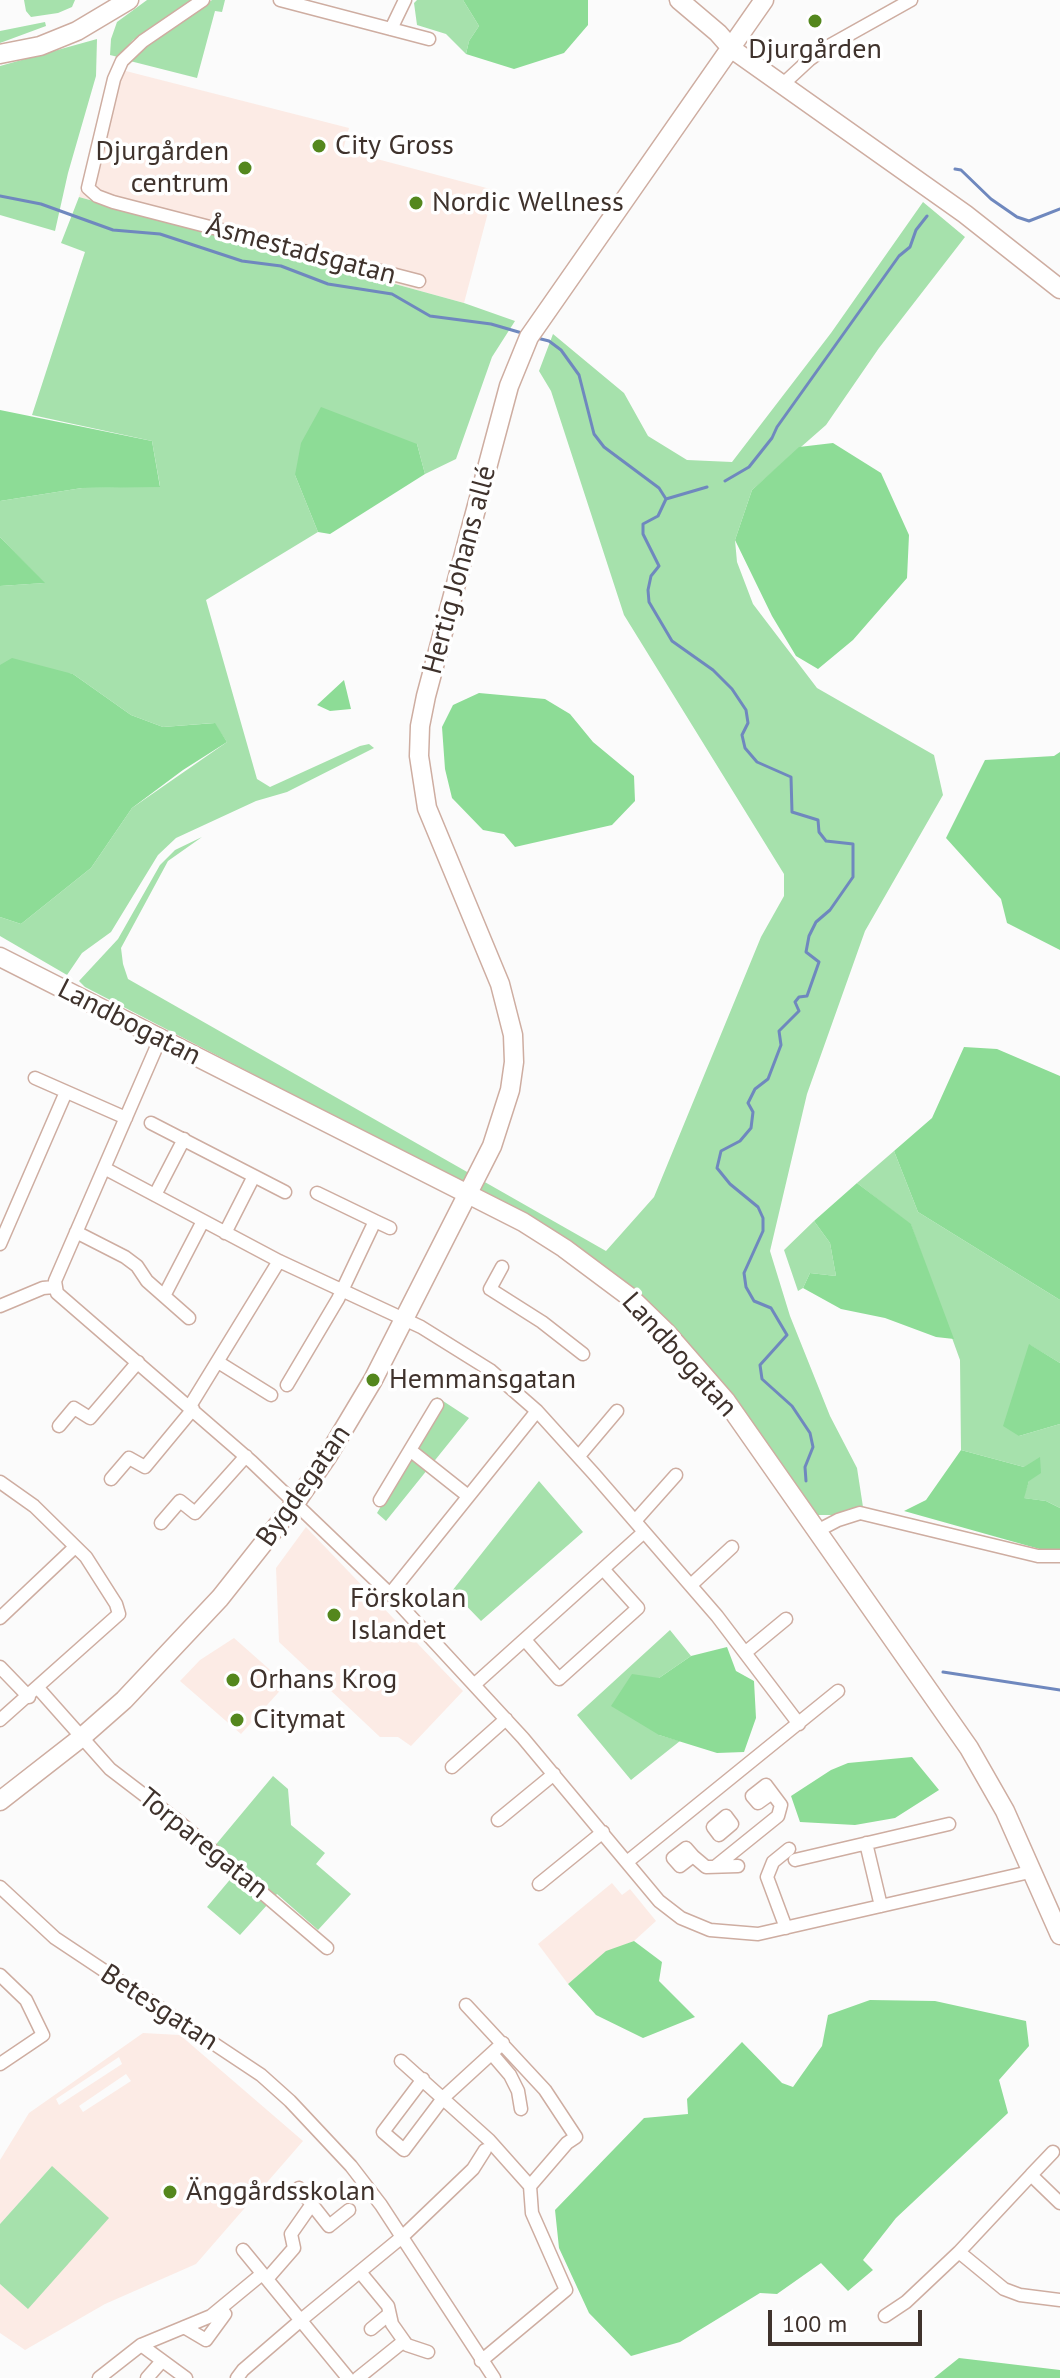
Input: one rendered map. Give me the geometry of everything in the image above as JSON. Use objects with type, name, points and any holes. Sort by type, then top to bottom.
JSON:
[{"type":"street","points":[[0,53],[56,28],[105,0]]},
{"type":"street","points":[[0,53],[52,41],[77,31],[129,0]]},
{"type":"street","name":"Åsmestadsgatan","points":[[203,0],[143,41],[122,61],[114,79],[88,188],[97,196],[113,202],[419,281]]},
{"type":"street","points":[[280,0],[429,39]]},
{"type":"street","points":[[391,29],[405,0]]},
{"type":"street","points":[[665,0],[713,40],[728,46],[965,214],[1060,289]]},
{"type":"street","points":[[679,0],[718,33],[728,46]]},
{"type":"street","name":"Hertig Johans allé","points":[[469,1194],[503,1119],[514,1062],[513,1035],[500,984],[427,808],[419,756],[420,726],[502,413],[523,351],[538,322],[728,46],[764,0]]},
{"type":"street","points":[[782,85],[818,53],[911,0]]},
{"type":"street","name":"Landbogatan","points":[[0,957],[523,1222],[631,1298],[665,1331],[726,1401],[969,1748],[1005,1811],[1060,1935]]},
{"type":"street","points":[[54,1287],[160,1039]]},
{"type":"street","points":[[35,1078],[126,1118]]},
{"type":"street","points":[[0,1244],[66,1092]]},
{"type":"street","points":[[151,1123],[285,1192]]},
{"type":"street","points":[[155,1195],[184,1139]]},
{"type":"street","points":[[104,1168],[279,1261],[406,1319],[490,1370],[537,1411],[579,1456],[691,1585],[799,1724]]},
{"type":"street","points":[[225,1233],[254,1176]]},
{"type":"street","points":[[317,1193],[390,1228]]},
{"type":"street","name":"Bygdegatan","points":[[0,1801],[124,1700],[201,1620],[296,1502],[351,1419],[469,1194]]},
{"type":"street","points":[[164,1296],[203,1221]]},
{"type":"street","points":[[287,1385],[342,1291],[375,1221]]},
{"type":"street","points":[[76,1232],[137,1266],[147,1281],[189,1318]]},
{"type":"street","points":[[111,1479],[129,1458],[145,1467],[192,1408],[279,1261]]},
{"type":"street","points":[[502,1267],[490,1289],[542,1322],[583,1354]]},
{"type":"street","points":[[0,1306],[43,1288],[54,1287]]},
{"type":"street","points":[[54,1287],[61,1297],[246,1456],[390,1594],[506,1719],[659,1901],[681,1918],[723,1933],[758,1934],[1034,1871]]},
{"type":"street","points":[[59,1426],[74,1408],[90,1418],[138,1362]]},
{"type":"street","points":[[218,1362],[271,1395]]},
{"type":"street","points":[[380,1500],[437,1405]]},
{"type":"street","points":[[390,1594],[537,1411]]},
{"type":"street","points":[[579,1456],[617,1411]]},
{"type":"street","points":[[410,1450],[468,1496]]},
{"type":"street","points":[[161,1523],[180,1501],[195,1513],[246,1456]]},
{"type":"street","points":[[635,1521],[676,1475]]},
{"type":"street","points":[[0,1482],[34,1506],[95,1569],[119,1614],[0,1720]]},
{"type":"street","points":[[817,1531],[860,1513],[1038,1556],[1060,1556]]},
{"type":"street","points":[[475,1684],[644,1532]]},
{"type":"street","points":[[0,1618],[75,1547]]},
{"type":"street","points":[[691,1585],[732,1547]]},
{"type":"street","points":[[525,1640],[559,1679],[638,1608],[603,1569]]},
{"type":"street","points":[[746,1652],[786,1619]]},
{"type":"street","points":[[0,1667],[34,1692],[82,1737]]},
{"type":"street","points":[[627,1862],[838,1691]]},
{"type":"street","points":[[452,1767],[506,1719]]},
{"type":"street","name":"Torparegatan","points":[[82,1737],[110,1769],[189,1830],[327,1948]]},
{"type":"street","points":[[498,1820],[554,1774]]},
{"type":"street","points":[[716,1866],[780,1811],[781,1805],[772,1793]]},
{"type":"street","points":[[732,1824],[746,1842]]},
{"type":"street","points":[[786,1928],[767,1877],[773,1862],[792,1855],[866,1843],[949,1824]]},
{"type":"street","points":[[539,1884],[603,1832]]},
{"type":"street","points":[[866,1843],[881,1906]]},
{"type":"street","points":[[693,1856],[706,1867],[738,1866]]},
{"type":"street","name":"Betesgatan","points":[[0,1887],[55,1938],[261,2075],[317,2129],[366,2185],[491,2377]]},
{"type":"street","points":[[0,1975],[26,2000],[43,2035],[0,2064]]},
{"type":"street","points":[[466,2005],[545,2090],[576,2137],[567,2143],[530,2186]]},
{"type":"street","points":[[423,2079],[383,2132],[404,2150],[444,2097],[503,2043]]},
{"type":"street","points":[[492,2054],[510,2075],[518,2091],[521,2109]]},
{"type":"street","points":[[401,2061],[489,2140],[530,2186],[532,2213],[566,2290],[481,2361]]},
{"type":"street","points":[[237,2378],[301,2320],[402,2237],[473,2169],[485,2150]]},
{"type":"street","points":[[885,2316],[906,2302],[959,2252],[1053,2152]]},
{"type":"street","points":[[1031,2175],[1060,2203]]},
{"type":"street","points":[[299,2188],[329,2226],[349,2210]]},
{"type":"street","points":[[99,2378],[141,2345],[221,2309],[265,2276],[294,2248],[291,2234],[312,2204]]},
{"type":"street","points":[[243,2250],[348,2378]]},
{"type":"street","points":[[959,2252],[1004,2289],[1020,2295],[1060,2300]]},
{"type":"street","points":[[360,2272],[388,2306],[392,2324],[407,2345],[428,2352]]},
{"type":"street","points":[[184,2327],[206,2340],[225,2314],[221,2309]]},
{"type":"street","points":[[371,2329],[388,2315]]},
{"type":"street","points":[[358,2378],[404,2341]]},
{"type":"street","points":[[141,2345],[186,2378]]},
{"type":"street","points":[[147,2378],[162,2361]]},
{"type":"shaded area","points":[[114,68],[349,128],[343,150],[494,190],[464,303],[79,197]]},
{"type":"shaded area","name":"Förskolan Islandet","points":[[306,1527],[463,1691],[411,1746],[398,1737],[380,1737],[279,1642],[276,1568]]},
{"type":"shaded area","points":[[234,1638],[286,1684],[241,1734],[180,1681],[200,1660]]},
{"type":"shaded area","points":[[612,1883],[622,1895],[630,1889],[656,1921],[634,1941],[606,1952],[568,1984],[538,1944]]},
{"type":"shaded area","name":"Änggårdsskolan","points":[[143,2033],[180,2035],[303,2141],[196,2264],[105,2304],[25,2350],[0,2333],[0,2284],[28,2308],[52,2166],[0,2224],[0,2160],[29,2113]],"holes":[[[119,2057],[122,2064],[59,2105],[56,2099]],[[126,2074],[131,2081],[83,2112],[79,2106]]]},
{"type":"green space","points":[[24,0],[75,0],[72,7],[58,13],[31,17]]},
{"type":"green space","points":[[147,0],[192,0],[133,40],[118,57],[110,55],[117,22]]},
{"type":"green space","points":[[212,0],[225,0],[222,12],[215,11],[197,78],[130,61],[140,51]]},
{"type":"green space","points":[[417,0],[463,0],[479,26],[469,41],[466,54],[446,34],[417,25],[414,3]]},
{"type":"green space","points":[[463,0],[588,0],[588,25],[564,53],[514,69],[466,54],[469,41],[479,26]]},
{"type":"green space","points":[[45,22],[46,26],[0,43],[0,31]]},
{"type":"green space","points":[[97,39],[96,76],[55,231],[0,215],[0,66]]},
{"type":"green space","points":[[79,197],[464,303],[515,321],[492,357],[456,459],[425,474],[417,444],[295,475],[318,532],[206,600],[257,779],[270,787],[360,746],[369,744],[374,748],[287,792],[256,801],[176,838],[158,855],[111,932],[82,953],[67,975],[0,936],[0,917],[21,924],[91,868],[132,808],[227,742],[214,723],[163,727],[131,715],[73,674],[0,665],[0,586],[44,583],[0,537],[0,501],[82,488],[160,486],[152,441],[32,415],[85,252],[61,243]]},
{"type":"green space","points":[[923,202],[965,237],[879,348],[826,425],[752,490],[735,540],[737,562],[753,604],[817,688],[934,755],[943,795],[865,931],[807,1094],[770,1251],[790,1316],[830,1416],[857,1468],[863,1507],[843,1515],[814,1515],[740,1412],[546,1226],[85,987],[79,981],[118,939],[160,865],[175,850],[202,837],[168,861],[121,948],[128,979],[606,1251],[654,1197],[761,937],[784,896],[784,874],[624,615],[551,391],[539,371],[553,334],[624,393],[648,436],[687,460],[732,462],[831,333]]},
{"type":"green space","points":[[321,407],[417,444],[425,474],[330,534],[318,532],[295,475],[301,443]]},
{"type":"green space","points":[[0,410],[152,441],[160,487],[82,488],[0,501]]},
{"type":"green space","points":[[833,443],[881,473],[909,535],[907,578],[853,640],[818,669],[796,656],[772,616],[735,540],[752,490],[799,447]]},
{"type":"green space","points":[[0,537],[45,583],[0,586]]},
{"type":"green space","points":[[12,658],[73,674],[131,715],[163,727],[215,723],[227,742],[132,808],[91,868],[21,924],[0,917],[0,665]]},
{"type":"green space","points":[[344,680],[351,709],[330,711],[317,705]]},
{"type":"green space","points":[[479,693],[545,699],[570,714],[593,742],[634,776],[635,801],[612,825],[515,847],[504,834],[483,830],[452,798],[445,769],[442,727],[453,705]]},
{"type":"green space","points":[[1060,752],[1060,950],[1007,923],[1001,899],[946,838],[985,760],[1054,756]]},
{"type":"green space","points":[[964,1047],[997,1049],[1060,1076],[1060,1300],[918,1212],[894,1151],[932,1118]]},
{"type":"green space","points":[[894,1151],[918,1212],[1060,1300],[1060,1363],[1030,1345],[1019,1436],[1060,1424],[1060,1508],[1046,1501],[1023,1498],[1029,1481],[1024,1467],[961,1450],[960,1360],[911,1225],[857,1183]]},
{"type":"green space","points":[[857,1183],[911,1224],[954,1339],[936,1337],[885,1318],[841,1309],[803,1288],[810,1273],[836,1276],[830,1243],[814,1221]]},
{"type":"green space","points":[[814,1221],[830,1243],[836,1276],[810,1273],[803,1288],[798,1291],[784,1250]]},
{"type":"green space","points":[[1029,1344],[1060,1363],[1060,1424],[1019,1436],[1003,1426]]},
{"type":"green space","points":[[437,1397],[469,1418],[386,1521],[377,1513],[441,1405],[435,1400]]},
{"type":"green space","points":[[961,1450],[1024,1467],[1040,1457],[1041,1473],[1029,1481],[1024,1498],[1046,1501],[1060,1508],[1060,1549],[1043,1550],[904,1511],[926,1500]]},
{"type":"green space","points":[[539,1481],[583,1532],[481,1621],[452,1591]]},
{"type":"green space","points":[[670,1630],[691,1656],[659,1678],[659,1735],[680,1741],[631,1780],[577,1715]]},
{"type":"green space","points":[[727,1647],[736,1671],[754,1681],[756,1718],[744,1752],[717,1753],[659,1735],[611,1706],[632,1674],[659,1678],[691,1656]]},
{"type":"green space","points":[[912,1757],[939,1790],[895,1818],[855,1825],[800,1822],[791,1796],[831,1770],[848,1763]]},
{"type":"green space","points":[[273,1776],[288,1789],[291,1825],[325,1853],[316,1864],[351,1894],[318,1930],[277,1894],[240,1935],[207,1907],[233,1876],[208,1854]]},
{"type":"green space","points":[[634,1941],[662,1962],[659,1981],[695,2017],[643,2038],[596,2015],[568,1984],[606,1951]]},
{"type":"green space","points":[[870,2000],[935,2001],[1026,2021],[1029,2046],[999,2080],[1008,2113],[896,2218],[863,2260],[873,2270],[848,2291],[821,2263],[777,2294],[760,2293],[680,2342],[631,2356],[589,2313],[559,2248],[555,2210],[644,2118],[688,2114],[687,2099],[742,2042],[782,2083],[793,2087],[822,2046],[828,2015]]},
{"type":"green space","points":[[52,2166],[109,2218],[28,2309],[0,2284],[0,2224]]},
{"type":"green space","points":[[959,2358],[1060,2370],[1060,2378],[934,2378]]},
{"type":"waterway","points":[[955,169],[961,170],[991,199],[1017,217],[1029,221],[1060,209]]},
{"type":"waterway","points":[[0,196],[41,204],[113,230],[160,234],[242,261],[281,266],[328,284],[392,294],[430,316],[491,324],[522,333]]},
{"type":"waterway","points":[[725,481],[749,467],[772,438],[899,256],[910,247],[916,230],[927,216]]},
{"type":"waterway","points":[[537,338],[549,341],[561,350],[579,375],[594,434],[604,447],[659,488],[666,499],[658,516],[643,524],[643,534],[659,566],[651,576],[649,602],[672,641],[713,670],[732,689],[746,710],[748,723],[742,735],[745,748],[757,762],[791,777],[792,812],[818,820],[819,832],[826,841],[853,844],[853,877],[830,910],[816,922],[809,936],[806,952],[819,962],[807,996],[799,997],[795,1002],[799,1011],[779,1031],[781,1045],[768,1079],[755,1089],[748,1103],[753,1112],[751,1128],[740,1141],[721,1151],[717,1168],[730,1184],[758,1207],[763,1218],[763,1231],[744,1273],[746,1287],[754,1301],[771,1308],[787,1335],[760,1365],[762,1379],[792,1406],[810,1433],[813,1447],[805,1467],[806,1481]]},
{"type":"waterway","points":[[666,499],[707,487]]},
{"type":"waterway","points":[[943,1672],[1060,1690]]},
{"type":"place","name":"Djurgården","points":[[815,21]]},
{"type":"place","name":"City Gross","points":[[319,146]]},
{"type":"place","name":"Djurgården centrum","points":[[245,168]]},
{"type":"place","name":"Nordic Wellness","points":[[416,203]]},
{"type":"place","name":"Hemmansgatan","points":[[373,1380]]},
{"type":"place","name":"Förskolan Islandet","points":[[334,1615]]},
{"type":"place","name":"Orhans Krog","points":[[233,1680]]},
{"type":"place","name":"Citymat","points":[[237,1720]]},
{"type":"place","name":"Änggårdsskolan","points":[[170,2192]]}]
